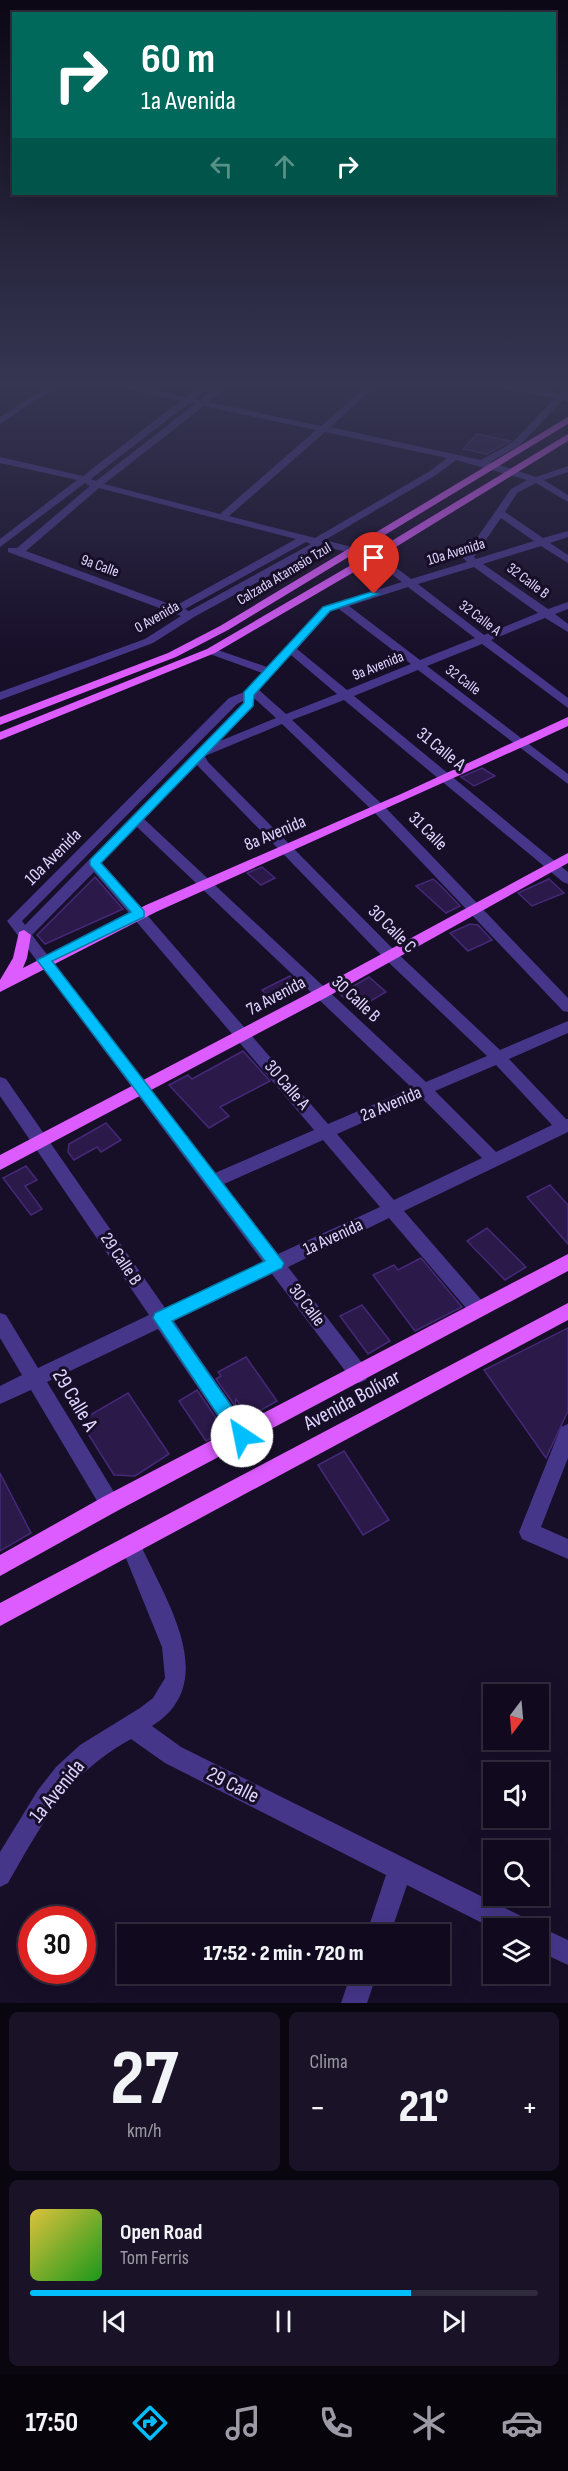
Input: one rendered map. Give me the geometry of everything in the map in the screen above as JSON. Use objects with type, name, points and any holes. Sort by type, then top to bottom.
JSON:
[{"type":"main road","name":"Calzada Atanasio Tzul","points":[[0,721],[171,654],[224,628],[476,476]]},
{"type":"main road","name":"Calzada Atanasio Tzul","points":[[0,736],[211,651],[506,476]]},
{"type":"main road","name":"8a Avenida","points":[[4,984],[44,960],[139,914],[379,809],[568,721]]},
{"type":"main road","name":"7a Avenida","points":[[0,1163],[322,993],[568,857]]},
{"type":"main road","points":[[4,984],[20,958],[24,934]]},
{"type":"main road","name":"Avenida Bolívar","points":[[0,1566],[110,1504],[568,1262]]},
{"type":"main road","name":"Avenida Bolívar","points":[[0,1615],[568,1311]]},
{"type":"street","points":[[73,476],[97,485],[374,556]]},
{"type":"street","points":[[0,544],[87,476]]},
{"type":"street","points":[[19,552],[108,476]]},
{"type":"street","points":[[222,517],[267,476]]},
{"type":"street","name":"0 Avenida","points":[[0,696],[148,641],[313,541],[427,476]]},
{"type":"street","points":[[529,476],[568,499]]},
{"type":"street","points":[[473,560],[514,491],[540,476]]},
{"type":"street","points":[[500,513],[568,560]]},
{"type":"street","name":"10a Avenida","points":[[14,921],[233,701],[250,692],[327,609],[473,560],[542,543],[568,534]]},
{"type":"street","name":"0 Avenida","points":[[176,610],[313,541]]},
{"type":"street","name":"9a Calle","points":[[0,544],[190,615]]},
{"type":"street","name":"32 Calle A","points":[[374,556],[568,704]]},
{"type":"street","name":"32 Calle B","points":[[473,560],[568,629]]},
{"type":"street","name":"32 Calle","points":[[340,604],[568,780]]},
{"type":"street","name":"9a Avenida","points":[[198,754],[568,605]]},
{"type":"street","name":"31 Calle A","points":[[290,649],[554,865],[568,879]]},
{"type":"street","points":[[211,651],[269,672]]},
{"type":"street","name":"10a Avenida","points":[[24,934],[249,704],[250,692]]},
{"type":"street","name":"31 Calle","points":[[250,692],[285,720],[379,809],[568,1007]]},
{"type":"street","name":"30 Calle C","points":[[198,754],[203,764],[390,955],[498,1057],[566,1126]]},
{"type":"street","name":"30 Calle B","points":[[137,820],[424,1090],[494,1160]]},
{"type":"street","name":"30 Calle A","points":[[94,862],[328,1131],[478,1309]]},
{"type":"street","name":"30 Calle","points":[[14,921],[359,1374]]},
{"type":"street","name":"2a Avenida","points":[[213,1181],[568,1027]]},
{"type":"street","name":"29 Calle B","points":[[0,1083],[242,1436]]},
{"type":"street","name":"1a Avenida","points":[[0,1395],[566,1126]]},
{"type":"street","name":"29 Calle A","points":[[0,1321],[110,1504]]},
{"type":"street","points":[[568,1433],[529,1532],[568,1549]]},
{"type":"street","points":[[131,1546],[176,1661],[174,1680],[168,1696],[155,1712],[134,1727]]},
{"type":"street","name":"1a Avenida","points":[[0,1875],[37,1811],[65,1774],[91,1750],[134,1727]]},
{"type":"street","name":"29 Calle","points":[[134,1727],[173,1755],[498,1918]]},
{"type":"street","points":[[382,1924],[400,1870]]},
{"type":"street","points":[[549,1944],[568,1953]]},
{"type":"street","points":[[354,2003],[361,1984]]},
{"type":"building","points":[[482,768],[495,776],[474,786],[461,777]]},
{"type":"building","points":[[262,867],[275,878],[261,885],[247,873]]},
{"type":"building","points":[[95,877],[123,909],[45,944],[37,935]]},
{"type":"building","points":[[433,879],[460,906],[446,913],[416,886]]},
{"type":"building","points":[[549,879],[564,893],[532,906],[518,893]]},
{"type":"building","points":[[470,924],[478,925],[492,940],[468,951],[450,933]]},
{"type":"building","points":[[290,976],[304,989],[274,1003],[262,990]]},
{"type":"building","points":[[369,977],[386,992],[357,1009],[340,994]]},
{"type":"building","points":[[243,1051],[270,1081],[220,1107],[229,1116],[209,1128],[169,1085],[188,1075],[192,1079]]},
{"type":"building","points":[[106,1123],[121,1140],[101,1152],[97,1147],[74,1160],[68,1152],[69,1144]]},
{"type":"building","points":[[26,1166],[37,1180],[25,1186],[42,1209],[31,1215],[3,1178]]},
{"type":"building","points":[[550,1185],[568,1205],[568,1244],[527,1197]]},
{"type":"building","points":[[487,1228],[526,1267],[505,1280],[467,1241]]},
{"type":"building","points":[[421,1258],[462,1307],[415,1331],[373,1275],[394,1265],[398,1270]]},
{"type":"building","points":[[362,1305],[390,1341],[368,1354],[340,1316]]},
{"type":"building","points":[[568,1328],[568,1411],[546,1458],[484,1370]]},
{"type":"building","points":[[246,1357],[277,1401],[249,1417],[236,1399],[235,1406],[216,1379],[221,1376],[218,1372]]},
{"type":"building","points":[[197,1390],[225,1431],[206,1441],[179,1401]]},
{"type":"building","points":[[128,1393],[169,1454],[135,1476],[114,1475],[80,1421]]},
{"type":"building","points":[[344,1451],[389,1520],[363,1535],[318,1465]]},
{"type":"building","points":[[0,1473],[31,1533],[0,1551]]},
{"type":"route","points":[[242,1436],[161,1318],[276,1263],[44,960],[139,914],[94,862],[249,704],[248,694],[327,609],[374,594]]}]
